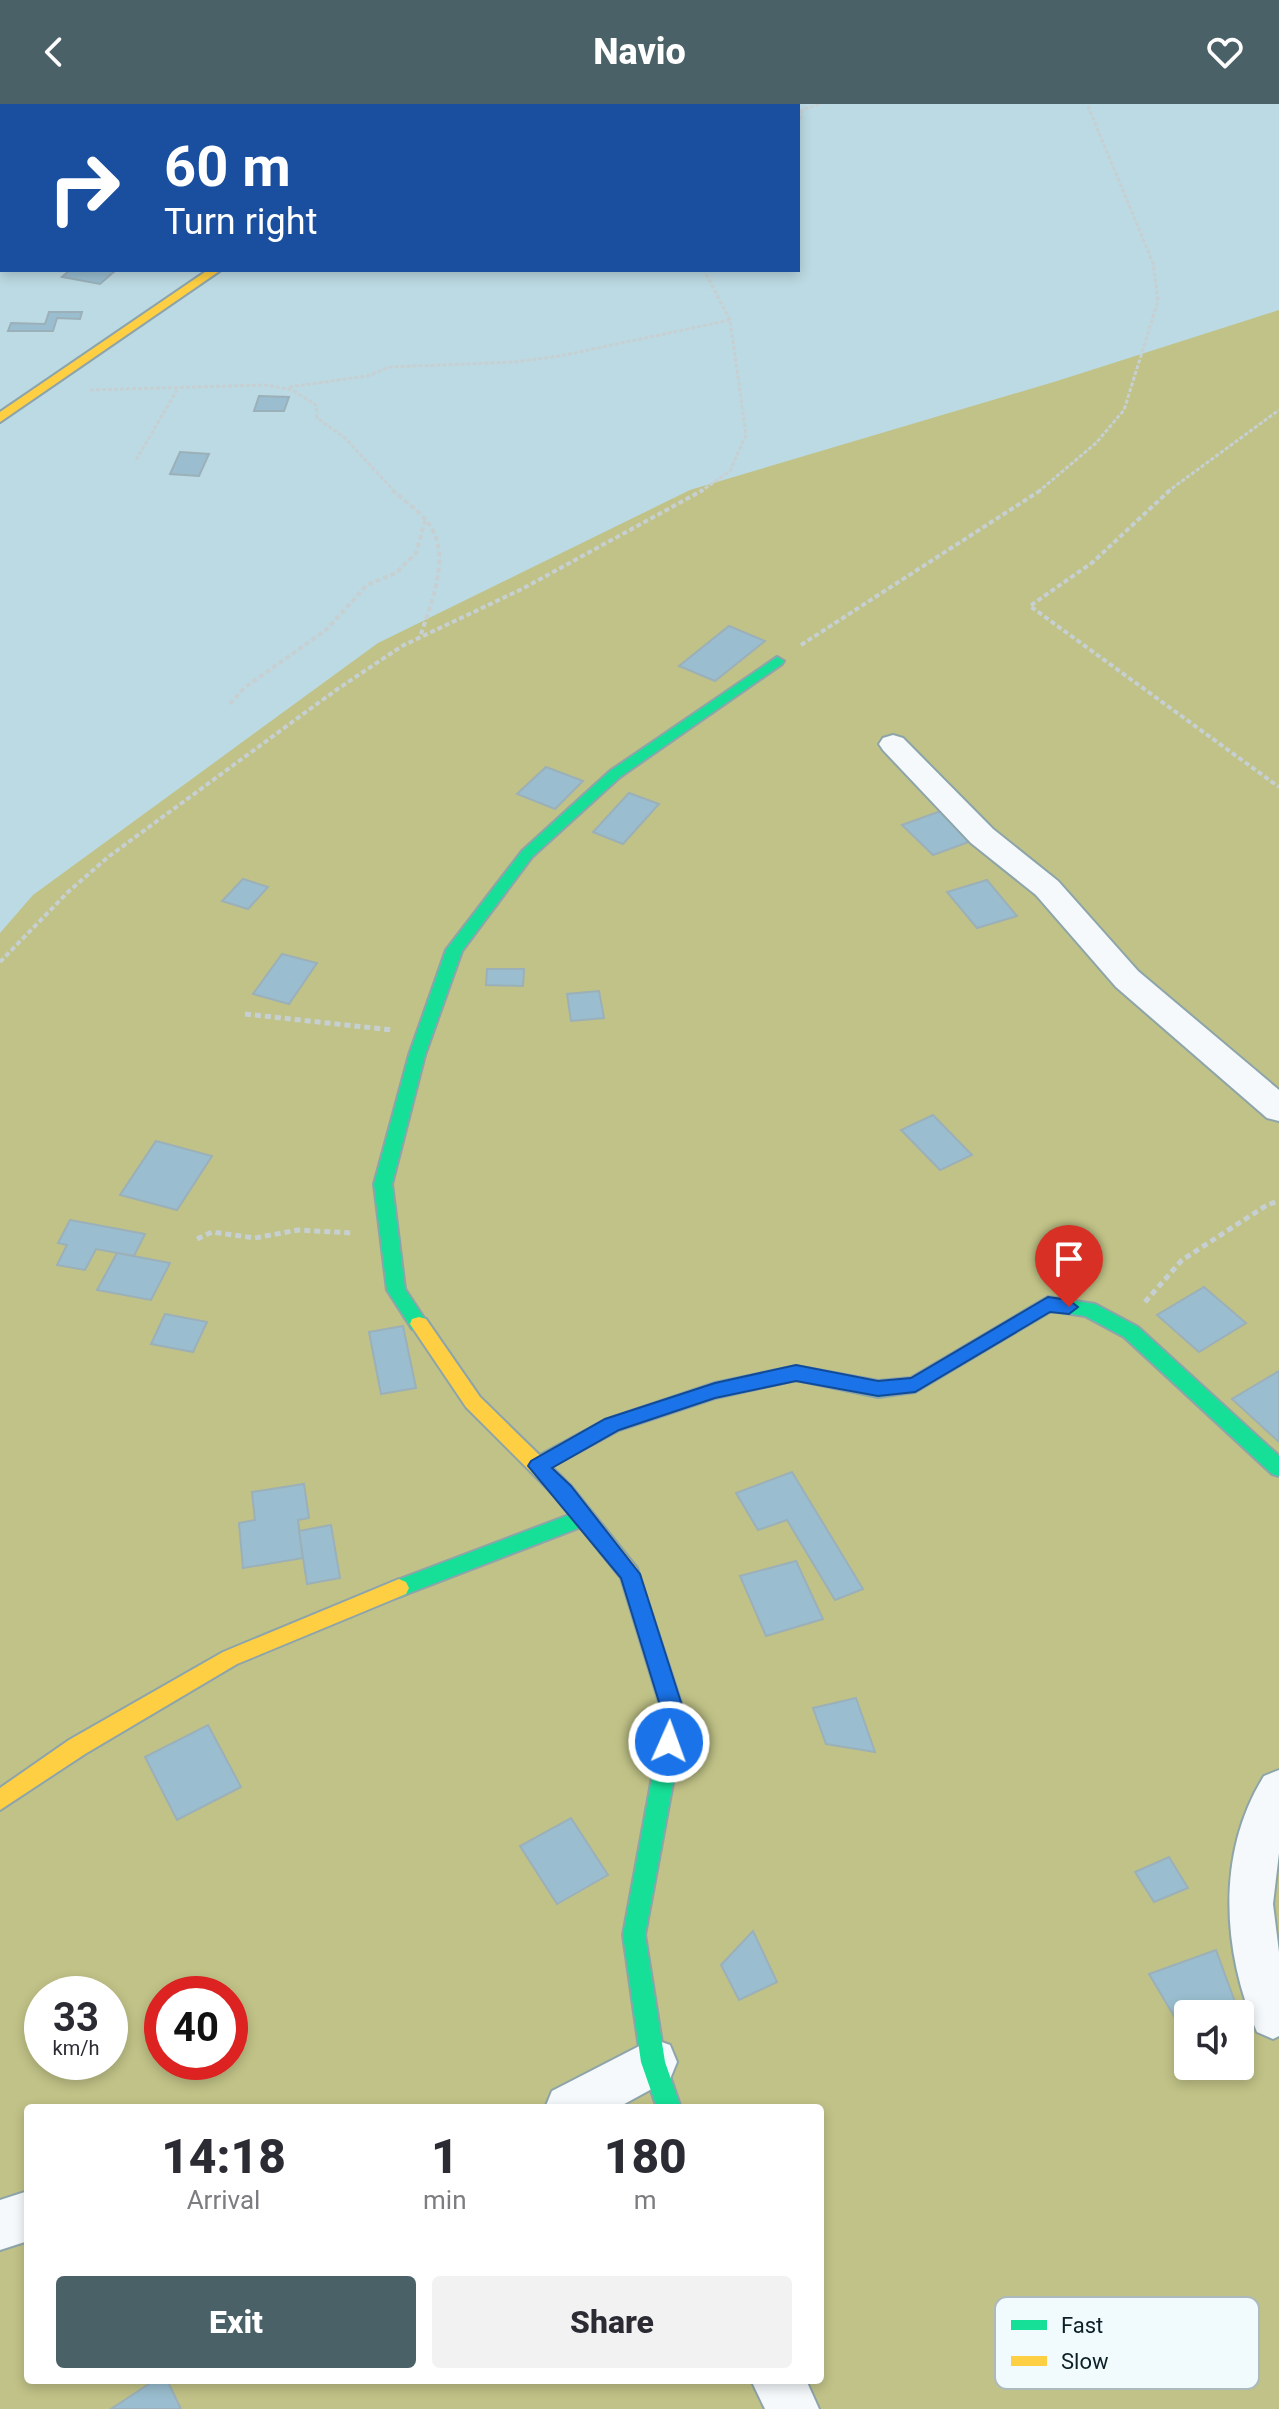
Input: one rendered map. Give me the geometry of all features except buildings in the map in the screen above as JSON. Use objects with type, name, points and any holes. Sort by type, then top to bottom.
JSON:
[{"type":"street","points":[[0,418],[212,272]]},
{"type":"street","points":[[668,2104],[653,2062],[634,1935],[674,1715],[630,1574],[564,1492],[473,1402],[396,1290],[383,1184],[425,1033],[454,950],[527,854],[615,774],[777,661]]},
{"type":"street","points":[[893,744],[982,836],[1047,888],[1127,979],[1279,1109]]},
{"type":"street","points":[[538,1466],[612,1425],[715,1391],[796,1373],[878,1389],[915,1385],[1048,1304],[1089,1309],[1131,1332],[1279,1468]]},
{"type":"street","points":[[0,1800],[77,1747],[230,1658],[435,1573],[582,1518]]},
{"type":"street","points":[[1273,2016],[1251,1918],[1259,1840],[1269,1802],[1279,1790]]},
{"type":"street","points":[[576,2104],[653,2062]]},
{"type":"street","points":[[0,2225],[24,2217]]},
{"type":"street","points":[[779,2384],[793,2409]]},
{"type":"path","points":[[800,118],[802,110],[819,104]]},
{"type":"path","points":[[777,661],[1030,499],[1096,443],[1124,410],[1158,301],[1153,263],[1087,104]]},
{"type":"path","points":[[0,962],[68,892],[108,857],[336,690],[420,638],[522,589],[674,508],[730,471],[746,435],[730,320],[705,272]]},
{"type":"path","points":[[54,379],[81,390],[286,387],[367,376],[390,367],[515,362],[560,356],[730,320]]},
{"type":"path","points":[[286,387],[305,395],[316,405],[317,418],[345,438],[383,482],[425,520],[440,548],[434,595],[420,638]]},
{"type":"path","points":[[136,460],[178,389]]},
{"type":"path","points":[[1279,410],[1159,498],[1093,562],[1030,606],[1279,787]]},
{"type":"path","points":[[230,704],[244,688],[326,630],[367,585],[396,573],[416,553],[425,520]]},
{"type":"path","points":[[245,1014],[425,1033]]},
{"type":"path","points":[[1131,1332],[1146,1300],[1182,1260],[1267,1205],[1279,1201]]},
{"type":"path","points":[[197,1239],[212,1232],[255,1238],[298,1230],[337,1234],[389,1228]]},
{"type":"green space","points":[[1279,310],[1279,2409],[0,2409],[0,933],[33,895],[378,643],[690,490],[1057,381]]},
{"type":"traffic: fast","points":[[419,1324],[396,1290],[383,1184],[417,1055],[454,950],[527,854],[615,774],[777,661]]},
{"type":"traffic: fast","points":[[538,1466],[612,1425],[715,1391],[796,1373],[878,1389],[915,1385],[1048,1304],[1089,1309],[1131,1332],[1279,1468]]},
{"type":"traffic: fast","points":[[399,1588],[582,1518]]},
{"type":"traffic: fast","points":[[668,2104],[653,2062],[634,1935],[669,1745]]},
{"type":"traffic: slow","points":[[0,418],[212,272]]},
{"type":"traffic: slow","points":[[419,1324],[473,1402],[564,1492],[630,1574],[674,1715],[669,1745]]},
{"type":"traffic: slow","points":[[0,1800],[77,1747],[230,1658],[399,1588]]},
{"type":"route","points":[[669,1742],[674,1715],[630,1574],[564,1492],[538,1466],[612,1425],[715,1391],[796,1373],[878,1389],[915,1385],[1048,1304],[1069,1307]]}]
